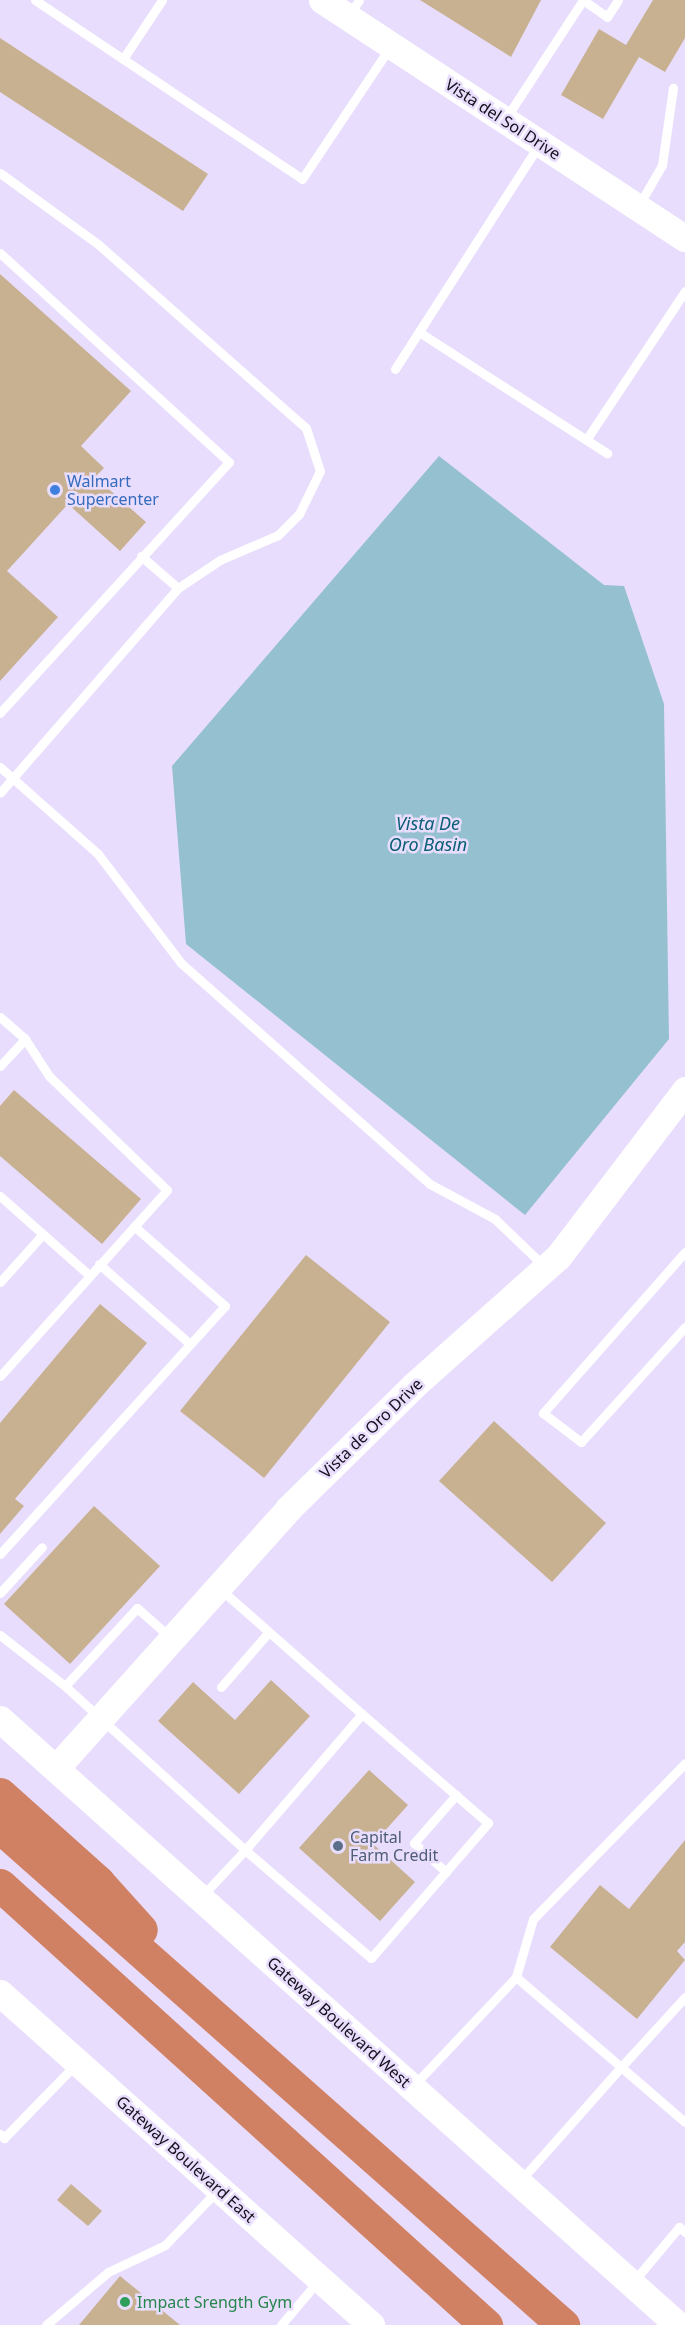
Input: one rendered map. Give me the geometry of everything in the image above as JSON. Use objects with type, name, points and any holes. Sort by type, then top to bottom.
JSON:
[{"type":"highway","points":[[0,1794],[98,1882],[223,2020]]},
{"type":"highway","points":[[0,1827],[223,2020],[563,2325]]},
{"type":"highway","points":[[0,1885],[486,2325]]},
{"type":"main road","name":"Vista del Sol Drive","points":[[322,0],[353,8],[391,45],[685,238]]},
{"type":"main road","name":"Vista de Oro Drive","points":[[56,1768],[218,1587],[404,1394],[547,1269],[685,1090]]},
{"type":"main road","name":"Gateway Boulevard West","points":[[0,1719],[678,2325]]},
{"type":"main road","name":"Gateway Boulevard East","points":[[0,1993],[371,2325]]},
{"type":"lane","points":[[34,0],[302,179],[391,45]]},
{"type":"lane","points":[[123,59],[162,0]]},
{"type":"lane","points":[[505,120],[583,0],[607,16],[618,0]]},
{"type":"lane","points":[[638,207],[662,165],[673,88]]},
{"type":"lane","points":[[395,369],[540,143]]},
{"type":"lane","points":[[0,172],[99,245],[306,428],[316,450],[320,471],[299,514],[278,535],[220,560],[178,588],[0,793]]},
{"type":"lane","points":[[0,253],[229,462],[0,713]]},
{"type":"lane","points":[[586,440],[685,291]]},
{"type":"lane","points":[[419,332],[608,453]]},
{"type":"lane","points":[[141,556],[178,588]]},
{"type":"lane","points":[[0,767],[98,854],[181,963],[430,1184],[495,1219],[547,1269]]},
{"type":"lane","points":[[0,1017],[25,1039],[49,1076],[167,1190],[0,1376]]},
{"type":"lane","points":[[0,1066],[25,1039]]},
{"type":"lane","points":[[0,1196],[89,1275]]},
{"type":"lane","points":[[0,1554],[225,1306],[134,1226]]},
{"type":"lane","points":[[0,1282],[43,1234]]},
{"type":"lane","points":[[685,1252],[543,1413],[581,1442],[685,1327]]},
{"type":"lane","points":[[99,1264],[190,1344]]},
{"type":"lane","points":[[0,1593],[42,1547]]},
{"type":"lane","points":[[0,1635],[65,1686],[99,1720],[245,1850],[371,1958],[488,1823],[218,1587]]},
{"type":"lane","points":[[65,1686],[137,1608],[172,1639]]},
{"type":"lane","points":[[221,1687],[268,1633]]},
{"type":"lane","points":[[201,1898],[362,1714]]},
{"type":"lane","points":[[412,2087],[516,1977],[533,1919],[685,1763]]},
{"type":"lane","points":[[446,1872],[414,1843],[456,1795]]},
{"type":"lane","points":[[516,1977],[685,2122]]},
{"type":"lane","points":[[519,2183],[685,1997]]},
{"type":"lane","points":[[1,2138],[77,2062]]},
{"type":"lane","points":[[46,2325],[108,2272],[165,2245],[219,2189]]},
{"type":"lane","points":[[631,2283],[683,2226]]},
{"type":"lane","points":[[281,2325],[320,2279]]},
{"type":"water","name":"Vista De Oro Basin","points":[[439,456],[604,585],[624,586],[664,704],[669,1039],[525,1215],[186,944],[172,766]]},
{"type":"building","points":[[420,0],[541,0],[511,57]]},
{"type":"building","points":[[653,0],[685,0],[685,38],[665,72],[639,57],[603,119],[561,95],[599,29],[626,45]]},
{"type":"building","points":[[0,38],[208,174],[183,211],[0,92]]},
{"type":"building","name":"Walmart Supercenter","points":[[0,274],[131,391],[81,446],[104,468],[95,477],[146,522],[120,551],[68,504],[7,571],[58,617],[0,681]]},
{"type":"building","points":[[14,1090],[141,1199],[102,1244],[0,1156],[0,1106]]},
{"type":"building","points":[[306,1255],[390,1322],[264,1478],[180,1411]]},
{"type":"building","points":[[100,1304],[147,1343],[15,1499],[24,1506],[0,1534],[0,1423]]},
{"type":"building","points":[[494,1421],[606,1523],[552,1582],[439,1481]]},
{"type":"building","points":[[94,1506],[160,1566],[70,1664],[4,1604]]},
{"type":"building","points":[[271,1680],[310,1716],[239,1794],[158,1721],[193,1682],[235,1720]]},
{"type":"building","name":"Capital Farm Credit","points":[[369,1770],[408,1805],[373,1844],[415,1882],[380,1921],[299,1848]]},
{"type":"building","points":[[685,1840],[685,1942],[677,1951],[685,1960],[637,2019],[550,1947],[600,1885],[629,1909]]},
{"type":"building","points":[[71,2184],[102,2211],[88,2226],[57,2200]]},
{"type":"building","name":"Impact Srength Gym","points":[[120,2276],[180,2325],[79,2325]]},
{"type":"place","name":"Walmart Supercenter","points":[[55,490]]},
{"type":"place","name":"Capital Farm Credit","points":[[338,1846]]},
{"type":"place","name":"Impact Srength Gym","points":[[125,2302]]}]
